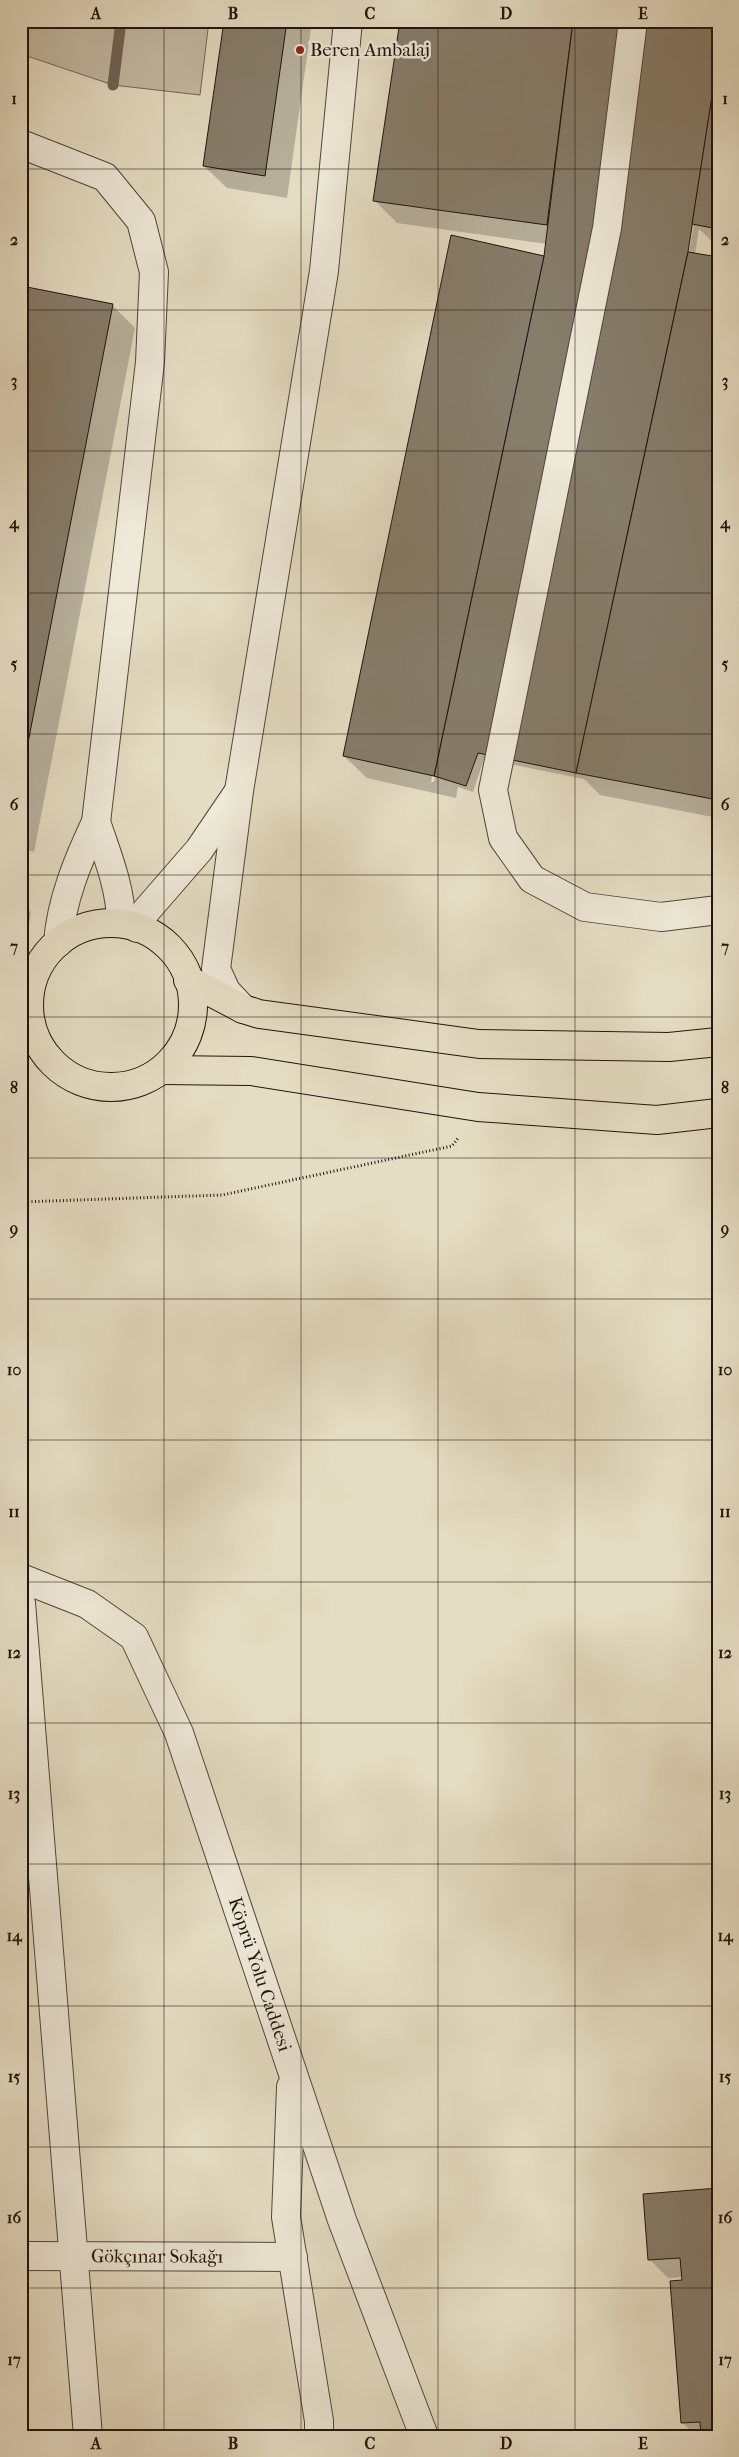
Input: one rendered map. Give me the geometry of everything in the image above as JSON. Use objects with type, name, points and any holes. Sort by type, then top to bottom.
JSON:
[{"type":"main road","points":[[95,924],[129,926],[147,931],[168,946],[184,968],[193,994],[192,1022],[181,1049],[162,1070],[137,1084],[109,1088],[82,1082],[56,1067],[28,1035],[30,1023],[28,997],[41,954],[70,933],[95,924]]},
{"type":"main road","points":[[188,980],[243,1009],[259,1014],[479,1044],[669,1047],[718,1042]]},
{"type":"main road","points":[[162,1070],[251,1071],[478,1107],[657,1120],[718,1113]]},
{"type":"street","points":[[243,1009],[226,991],[216,969],[239,791],[324,271],[348,21]]},
{"type":"street","points":[[633,21],[607,228],[492,790],[502,838],[532,879],[586,908],[661,917],[718,910]]},
{"type":"street","points":[[21,144],[105,177],[141,221],[154,272],[150,362],[96,822],[77,862],[59,923],[41,954]]},
{"type":"street","points":[[96,822],[114,874],[121,907],[129,926],[146,911],[199,850],[239,791]]},
{"type":"street","name":"Köprü Yolu Caddesi","points":[[21,1578],[87,1604],[134,1637],[179,1733],[342,2220],[424,2436]]},
{"type":"street","points":[[21,1603],[88,2436]]},
{"type":"street","points":[[292,2071],[286,2217],[319,2421],[319,2436]]},
{"type":"street","name":"Gökçınar Sokağı","points":[[21,2256],[292,2257]]},
{"type":"path","points":[[21,1202],[222,1195],[452,1146],[478,1107]]},
{"type":"shaded area","points":[[21,21],[209,21],[200,95],[113,85],[21,54]]},
{"type":"building","points":[[224,21],[287,21],[265,176],[203,166]]},
{"type":"building","points":[[400,21],[573,21],[547,225],[373,201]]},
{"type":"building","points":[[573,21],[718,21],[718,58],[688,252],[576,773],[478,753],[466,786],[434,776],[544,256]]},
{"type":"building","points":[[718,58],[718,229],[692,224]]},
{"type":"building","points":[[451,235],[544,256],[434,776],[343,756]]},
{"type":"building","points":[[688,252],[718,257],[718,800],[576,773]]},
{"type":"building","points":[[21,286],[27,287],[21,316]]},
{"type":"building","points":[[27,287],[113,304],[21,779],[21,316]]},
{"type":"building","points":[[718,2188],[718,2436],[701,2436],[700,2422],[681,2423],[670,2281],[682,2280],[680,2258],[648,2260],[643,2194]]},
{"type":"waterway","points":[[113,85],[121,21]]},
{"type":"place","name":"Beren Ambalaj","points":[[300,50]]}]
